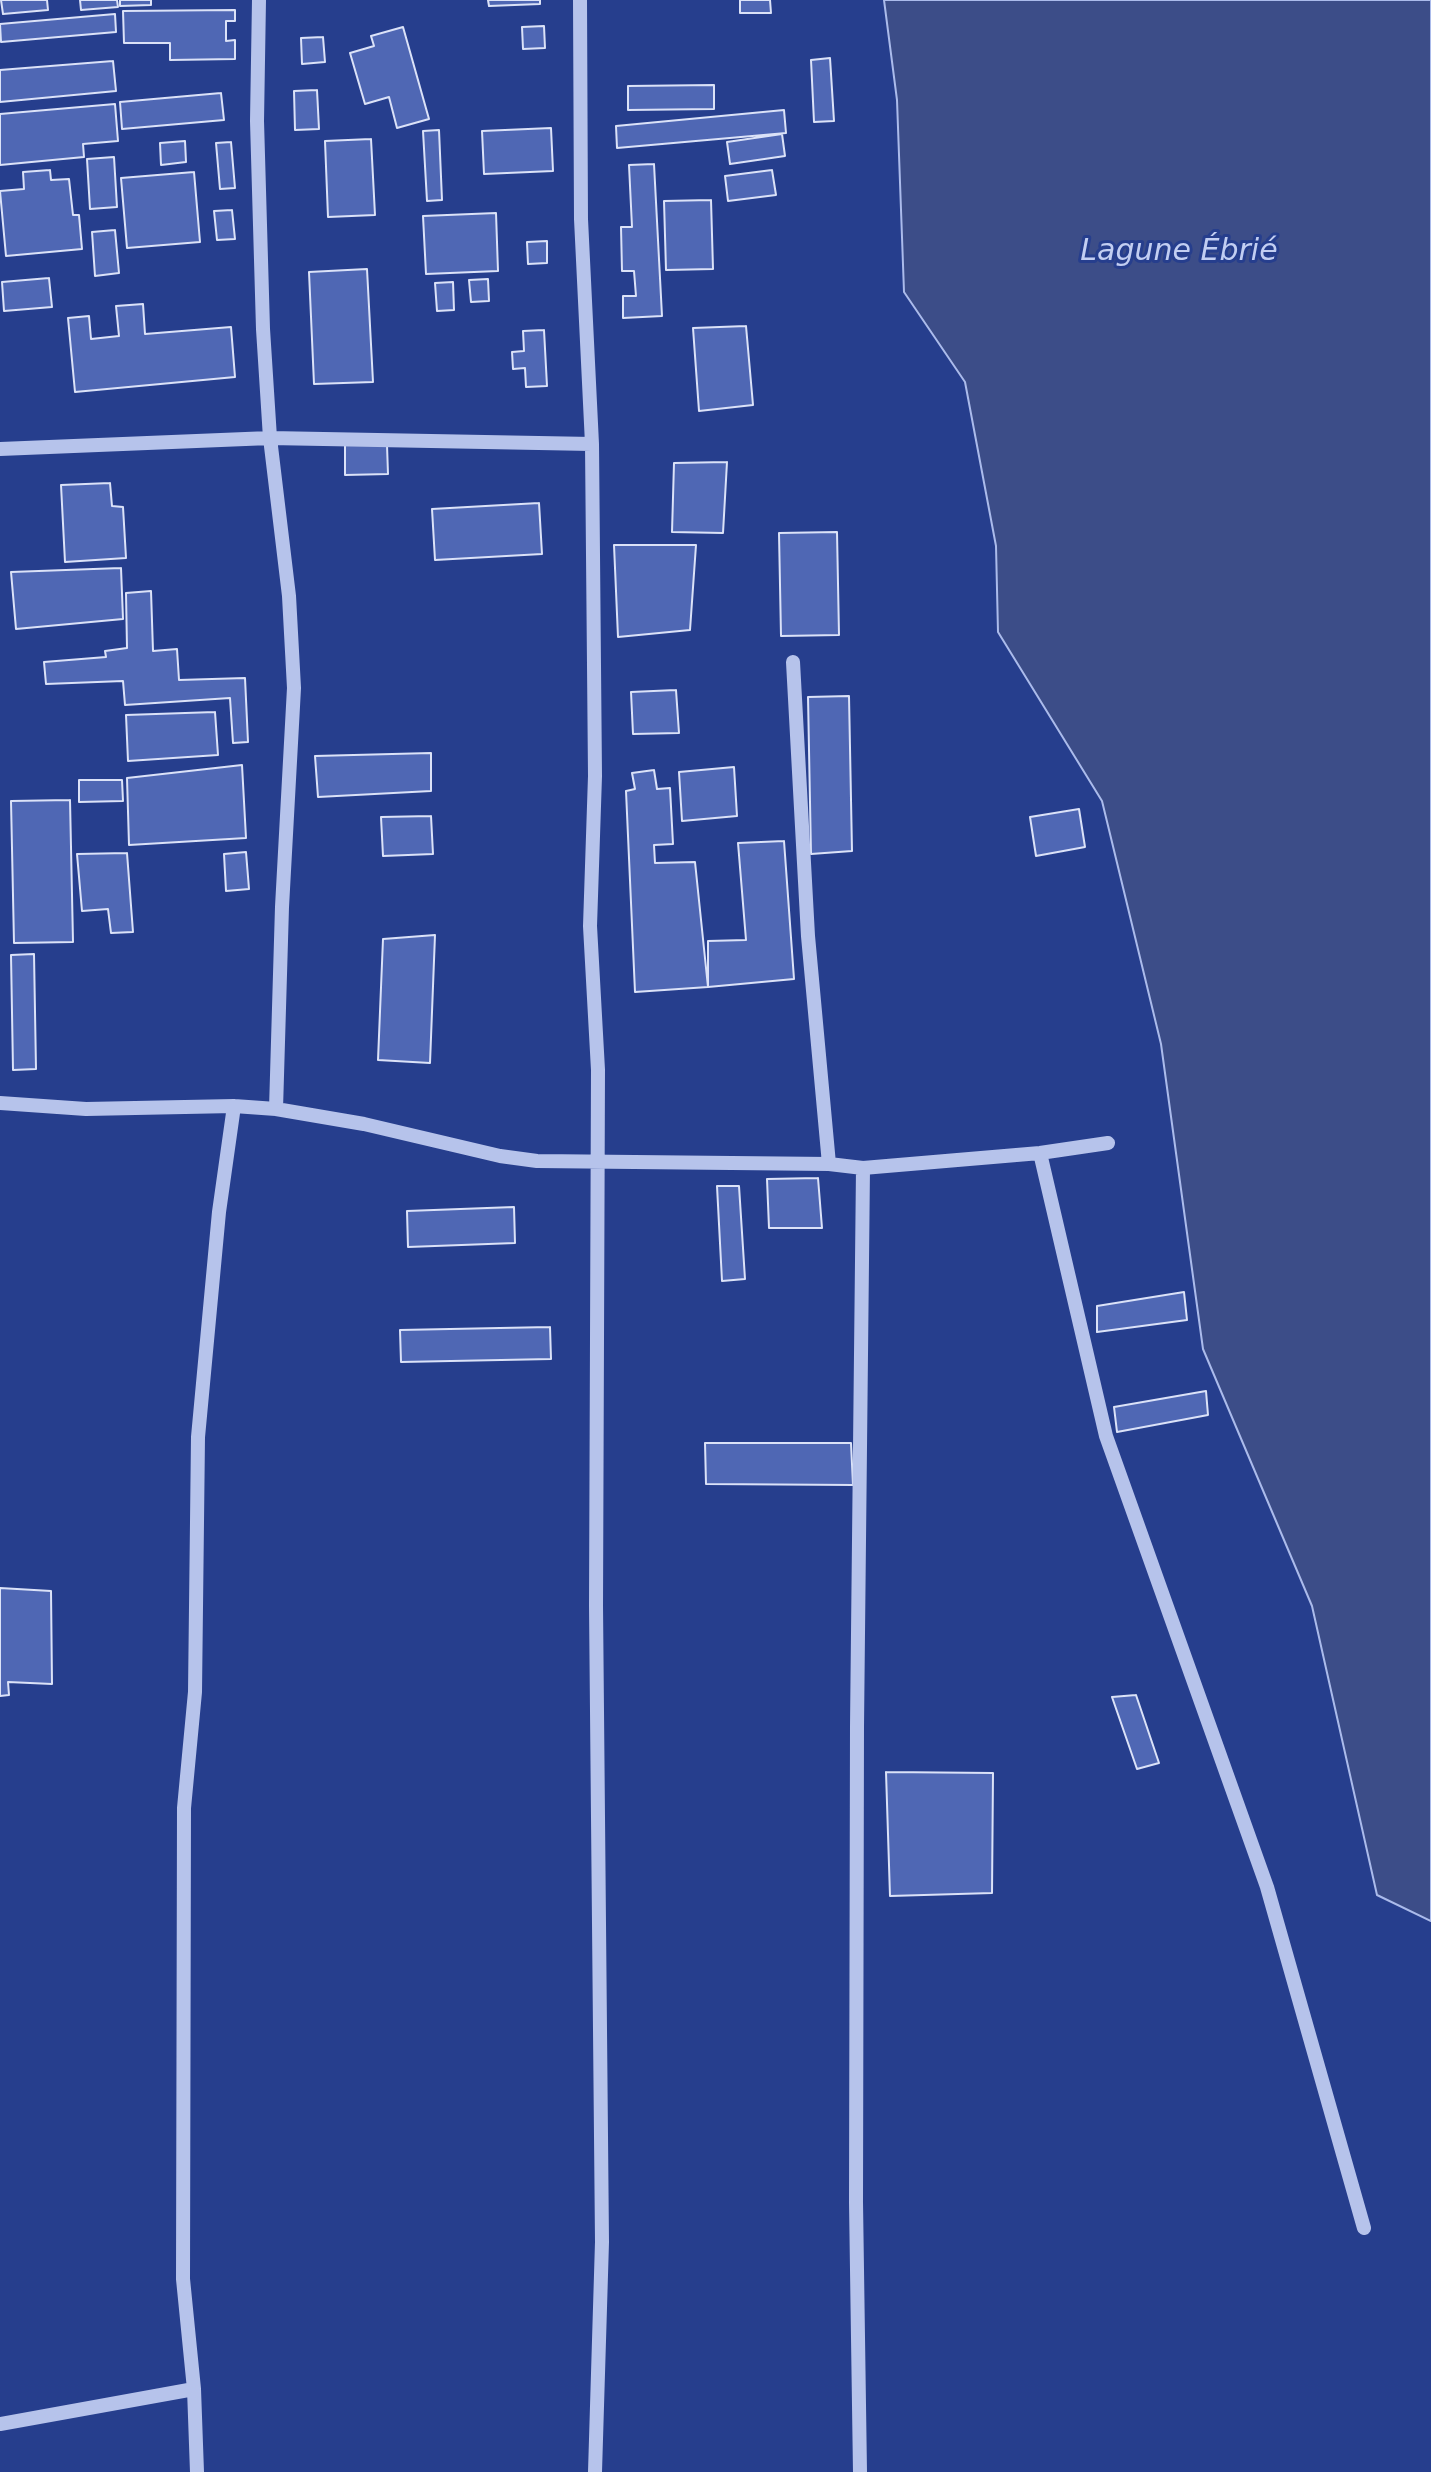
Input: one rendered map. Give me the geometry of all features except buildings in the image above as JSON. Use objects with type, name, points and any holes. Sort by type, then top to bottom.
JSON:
[{"type":"street","points":[[259,0],[257,121],[263,329],[270,438],[289,596],[294,688],[282,907],[276,1109]]},
{"type":"street","points":[[580,0],[581,219],[592,444],[595,776],[590,926],[598,1070],[596,1590],[602,2242],[595,2472]]},
{"type":"street","points":[[0,449],[270,438],[592,444]]},
{"type":"street","points":[[793,662],[808,936],[829,1164]]},
{"type":"street","points":[[0,1103],[86,1109],[234,1106],[276,1109],[364,1124],[500,1156],[537,1161],[829,1164],[863,1168],[1040,1153],[1108,1143]]},
{"type":"street","points":[[197,2472],[194,2389],[183,2279],[184,1808],[195,1692],[198,1437],[219,1212],[234,1106]]},
{"type":"street","points":[[1040,1153],[1106,1436],[1267,1887],[1364,2228]]},
{"type":"street","points":[[860,2472],[856,2202],[863,1168]]},
{"type":"street","points":[[0,2424],[194,2389]]},
{"type":"water","name":"Lagune Ébrié","points":[[884,0],[1431,0],[1431,1921],[1377,1895],[1312,1606],[1203,1349],[1161,1044],[1102,801],[998,632],[996,546],[965,382],[904,292],[897,100]]}]
